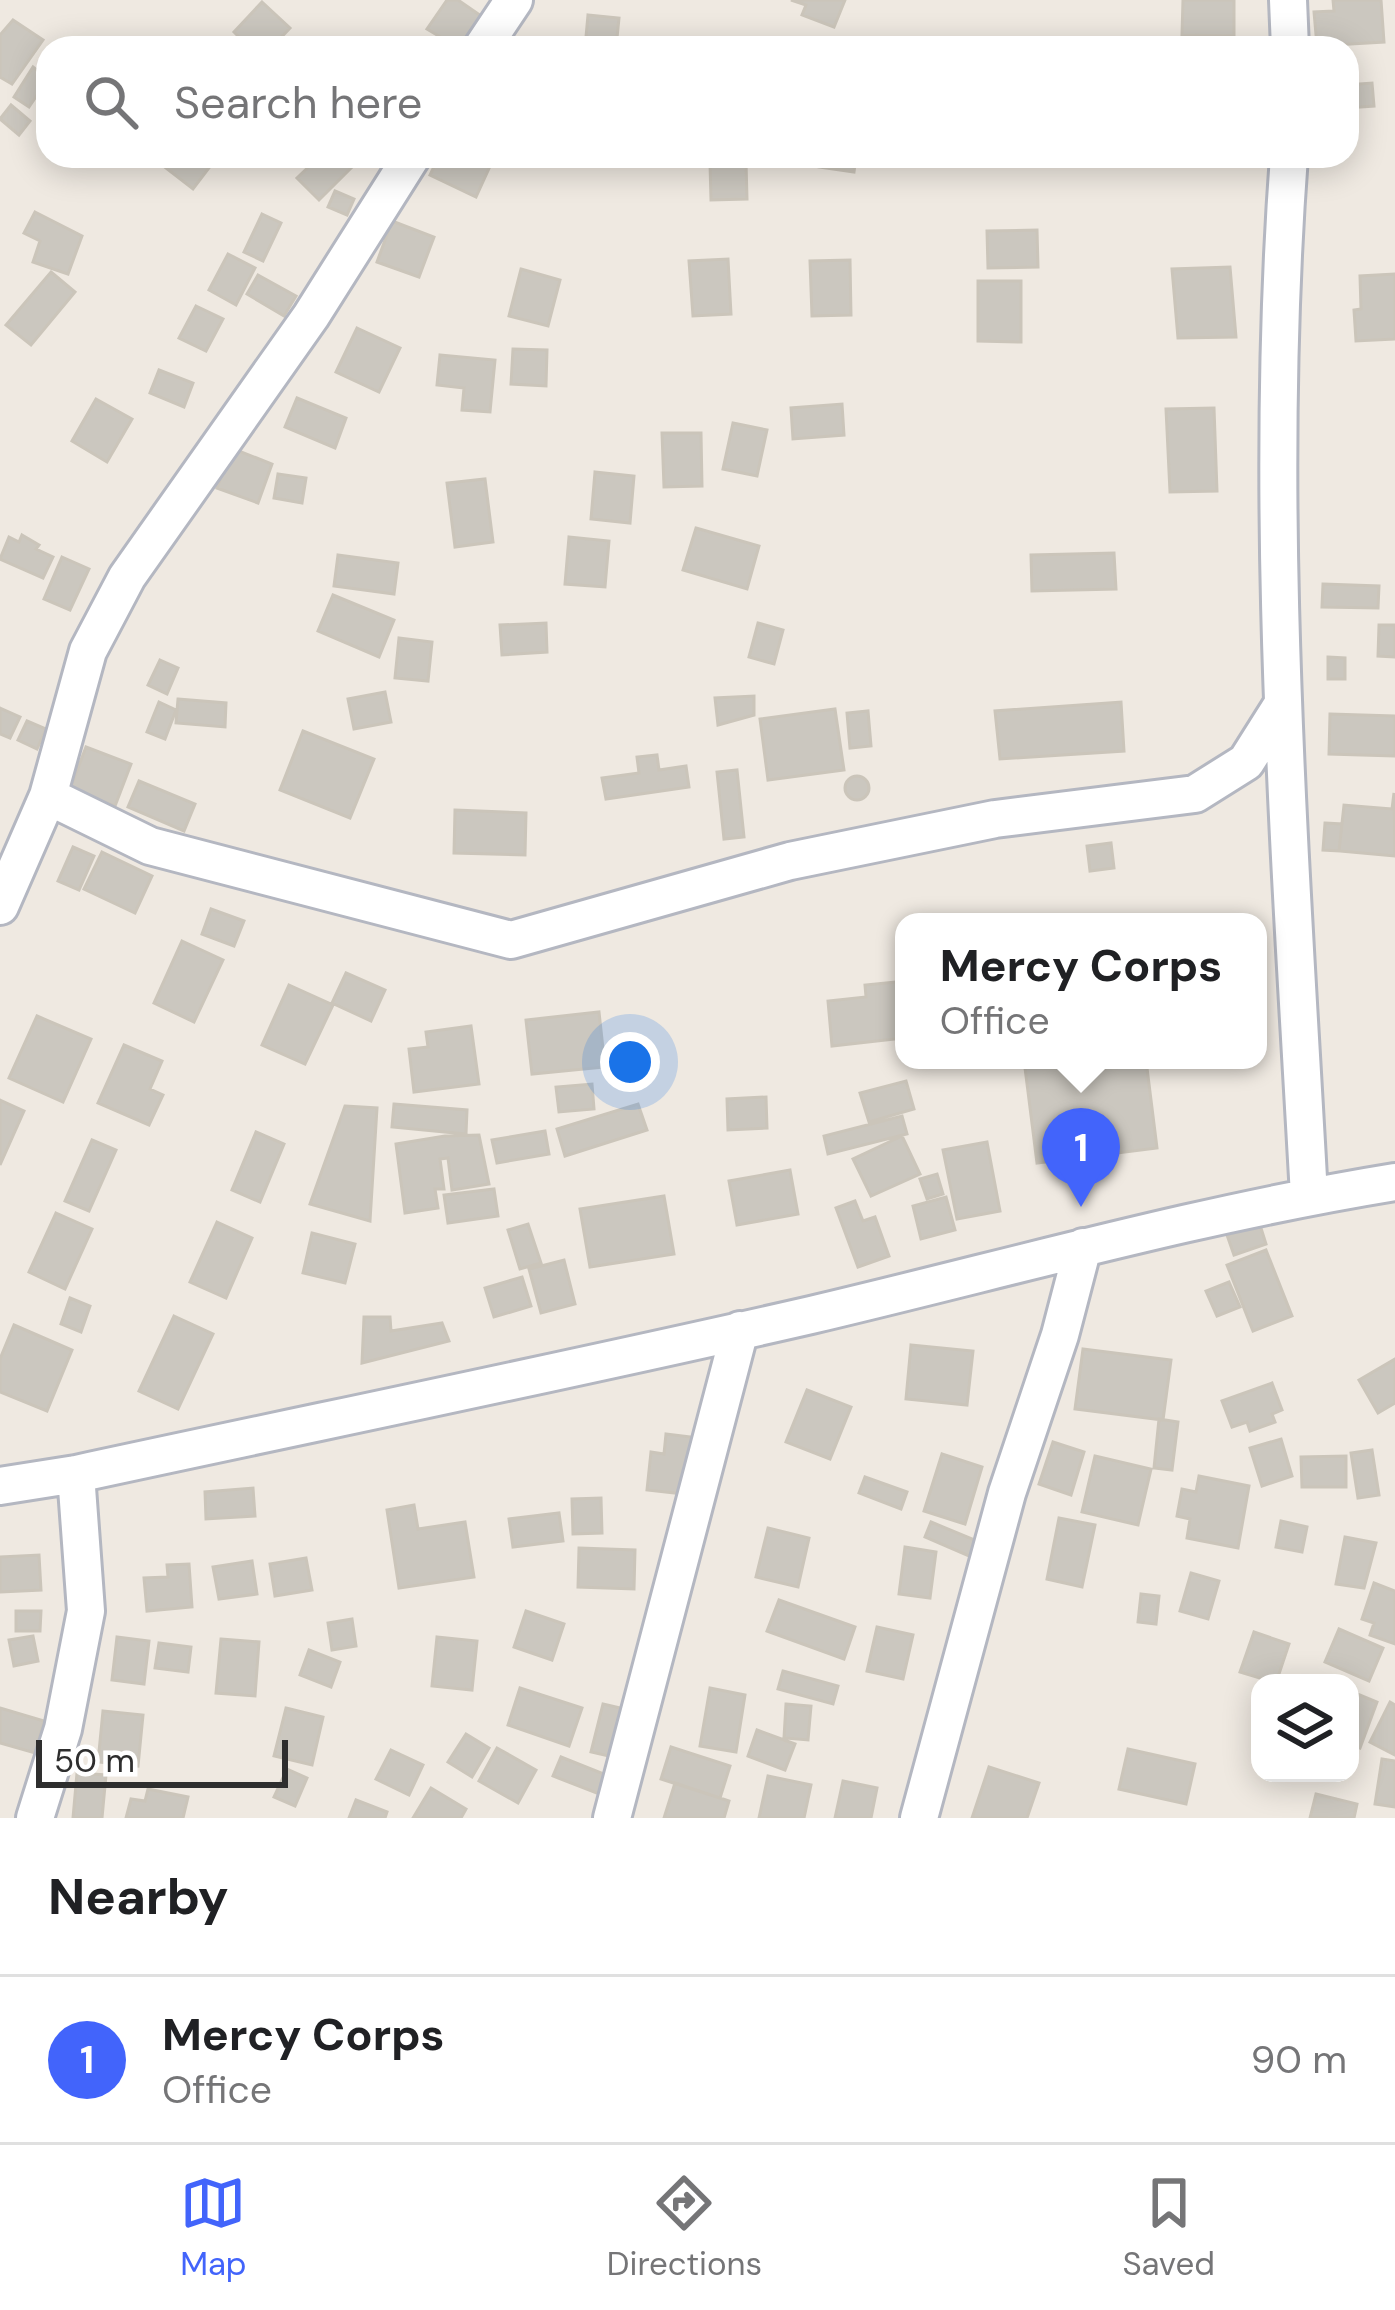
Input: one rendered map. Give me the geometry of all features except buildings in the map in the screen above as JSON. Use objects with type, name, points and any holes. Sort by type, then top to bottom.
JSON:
[{"type":"street","points":[[490,36],[514,0]]},
{"type":"street","points":[[1288,0],[1290,36]]},
{"type":"street","points":[[0,905],[88,650],[127,577],[311,316],[404,168]]},
{"type":"street","points":[[1288,168],[1282,248],[1282,705],[1309,1196]]},
{"type":"street","points":[[28,818],[511,940],[790,861],[994,819],[1195,794],[1246,763],[1282,705]]},
{"type":"street","points":[[0,1486],[76,1474],[740,1330],[1083,1246],[1395,1182]]},
{"type":"street","points":[[919,1818],[1007,1493],[1060,1335],[1083,1246]]},
{"type":"street","points":[[612,1818],[740,1330]]},
{"type":"street","points":[[35,1818],[63,1729],[86,1611],[76,1474]]},
{"type":"place","name":"Mercy Corps","points":[[1081,1207]]}]
